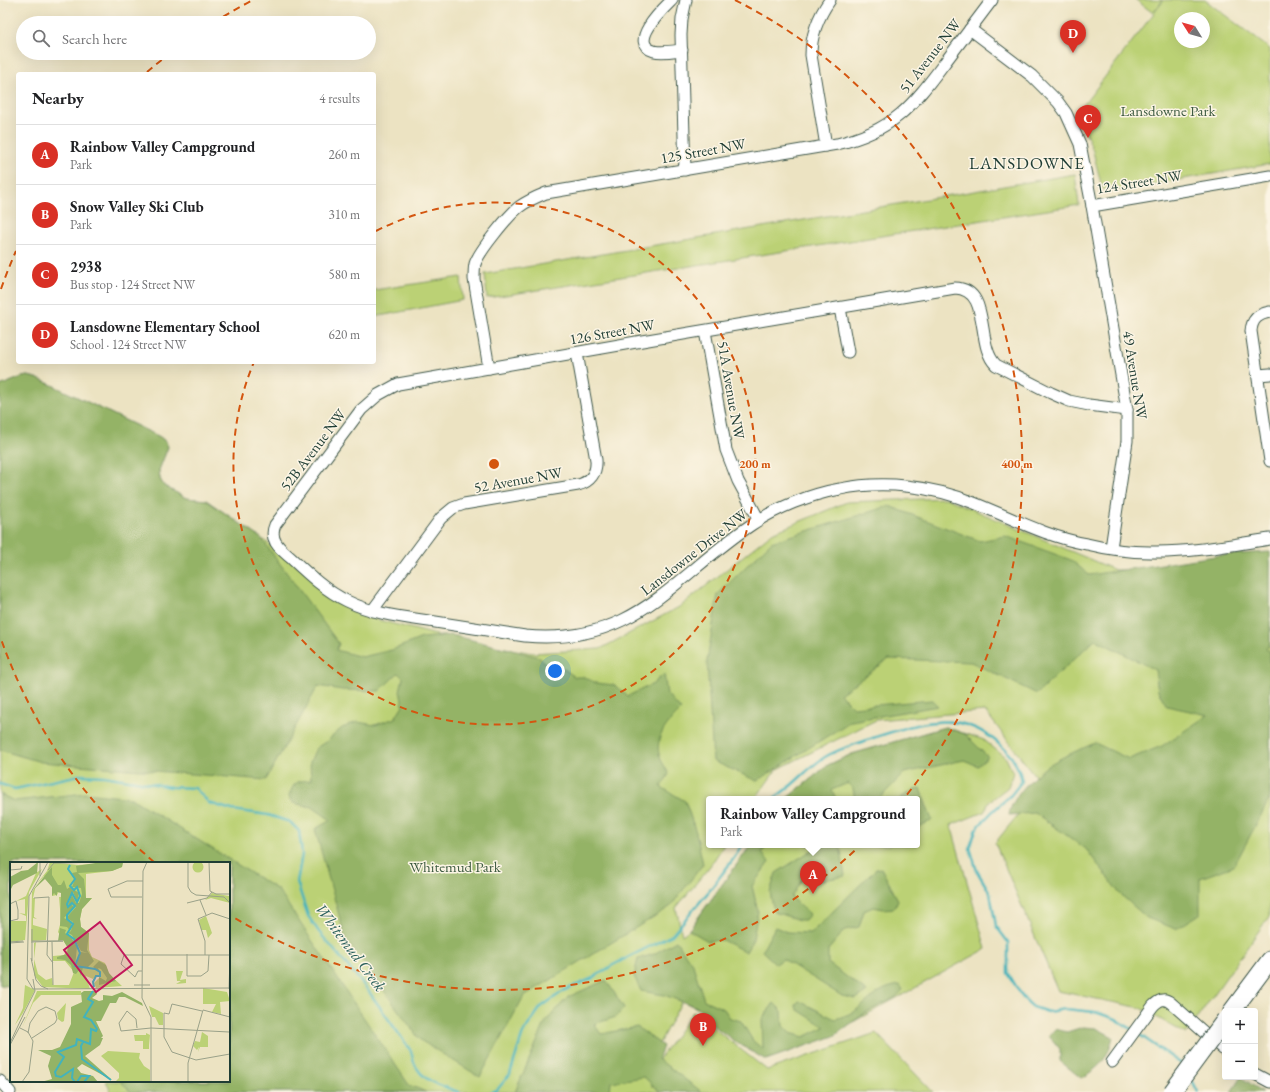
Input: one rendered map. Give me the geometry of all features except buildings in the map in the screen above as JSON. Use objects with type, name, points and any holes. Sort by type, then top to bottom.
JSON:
[{"type":"highway","points":[[1240,1006],[1270,960]]},
{"type":"highway","points":[[1240,1006],[1270,972]]},
{"type":"highway","points":[[1172,1092],[1222,1024]]},
{"type":"highway","points":[[1182,1092],[1222,1037]]},
{"type":"street","points":[[672,0],[647,30],[644,36],[644,42],[647,47],[654,51],[682,50]]},
{"type":"street","points":[[685,170],[682,19],[686,0]]},
{"type":"street","points":[[826,146],[811,55],[811,45],[817,23],[830,0]]},
{"type":"street","name":"51 Avenue NW","points":[[887,125],[916,100],[992,0]]},
{"type":"street","name":"124 Street NW","points":[[970,29],[1037,80],[1062,108],[1073,127],[1080,144],[1092,206],[1270,176]]},
{"type":"street","name":"125 Street NW","points":[[489,368],[474,279],[474,267],[478,257],[506,219],[523,204],[546,194],[826,146],[857,139],[871,134],[887,125]]},
{"type":"street","name":"49 Avenue NW","points":[[1092,206],[1127,410],[1127,441],[1111,548]]},
{"type":"street","name":"126 Street NW","points":[[390,388],[411,381],[956,288],[966,290],[973,295],[977,302],[986,348],[990,358],[996,365],[1043,390],[1069,401],[1088,406],[1127,410]]},
{"type":"street","points":[[840,308],[848,352]]},
{"type":"street","points":[[1270,312],[1257,317],[1252,327],[1270,461]]},
{"type":"street","name":"51A Avenue NW","points":[[705,331],[726,450],[738,481],[759,520]]},
{"type":"street","name":"52 Avenue NW","points":[[372,611],[440,518],[453,508],[464,504],[578,485],[590,479],[594,473],[596,464],[577,353]]},
{"type":"street","points":[[1258,375],[1270,374]]},
{"type":"street","name":"52B Avenue NW","points":[[272,538],[272,530],[275,525],[361,410],[378,395],[390,388]]},
{"type":"street","name":"Lansdowne Drive NW","points":[[272,538],[283,551],[318,583],[348,602],[372,611],[394,616],[525,636],[559,637],[587,634],[614,625],[641,611],[738,534],[759,520],[784,507],[811,496],[841,489],[876,486],[918,487],[949,494],[975,503],[1048,534],[1087,544],[1140,552],[1200,549],[1270,539]]},
{"type":"street","points":[[1112,1062],[1153,1006],[1160,1000],[1167,1000],[1222,1048]]},
{"type":"street","points":[[1258,1076],[1270,1082]]},
{"type":"street","points":[[0,1081],[10,1092]]},
{"type":"green space","points":[[1136,0],[1163,0],[1153,13]]},
{"type":"green space","name":"Lansdowne Park","points":[[1164,0],[1205,0],[1270,49],[1270,164],[1108,192],[1102,188],[1093,151],[1078,112]]},
{"type":"green space","points":[[1075,174],[1079,205],[487,298],[485,274]]},
{"type":"green space","points":[[461,277],[463,300],[376,317],[376,290]]},
{"type":"green space","name":"Whitemud Park","points":[[28,376],[36,378],[160,437],[166,442],[168,447],[159,470],[160,479],[164,486],[186,498],[206,500],[261,538],[367,617],[440,636],[533,653],[600,649],[681,606],[772,533],[847,502],[946,498],[1115,570],[1270,562],[1270,915],[1186,1034],[1141,1008],[1058,991],[995,843],[1042,785],[985,711],[876,720],[776,770],[757,796],[706,796],[706,848],[722,848],[710,866],[676,908],[682,935],[689,930],[749,848],[920,848],[920,796],[790,796],[828,765],[852,754],[945,727],[984,740],[1006,758],[1013,773],[1008,787],[989,802],[984,812],[951,825],[986,949],[833,1033],[765,1055],[714,1016],[682,1001],[656,1049],[652,1087],[659,1059],[693,1012],[767,1070],[876,1033],[933,1092],[111,1092],[106,1082],[230,1082],[230,862],[10,862],[10,987],[0,984],[0,386]]},
{"type":"green space","points":[[28,376],[52,385],[160,437],[166,442],[168,447],[159,470],[160,479],[164,486],[186,498],[206,500],[261,538],[339,644],[336,650],[362,657],[392,650],[422,638],[452,635],[539,657],[550,668],[560,666],[575,677],[584,677],[596,683],[614,685],[628,696],[653,684],[664,674],[667,694],[681,710],[664,729],[659,741],[658,747],[660,756],[669,774],[661,787],[685,801],[696,832],[703,864],[670,907],[524,996],[480,1077],[420,1040],[345,937],[315,829],[331,820],[312,807],[293,803],[289,796],[296,783],[311,780],[310,762],[316,748],[342,728],[357,722],[375,725],[395,718],[403,705],[400,691],[403,678],[398,673],[379,691],[342,690],[318,686],[266,780],[41,762],[0,750],[0,386]]},
{"type":"green space","points":[[889,506],[980,541],[1005,536],[1071,560],[1089,575],[1222,555],[1270,552],[1270,644],[1266,649],[1270,652],[1270,798],[1234,866],[1200,878],[1200,914],[1176,929],[1147,918],[1120,894],[1086,849],[1035,813],[1009,815],[1014,801],[1032,779],[1046,767],[1063,757],[1095,743],[1129,759],[1162,746],[1208,715],[1167,706],[1158,691],[1155,670],[1095,639],[1037,694],[971,662],[889,659],[840,694],[853,707],[932,700],[938,706],[851,721],[757,781],[713,761],[707,661],[718,594],[771,542]]},
{"type":"green space","points":[[945,727],[965,734],[988,757],[978,766],[964,760],[904,773],[882,796],[854,796],[853,789],[848,783],[832,790],[835,796],[790,796],[828,765],[852,754]]},
{"type":"green space","points":[[920,789],[932,820],[920,826],[920,796],[904,796],[913,790]]},
{"type":"green space","points":[[86,793],[131,798],[278,890],[409,1085],[426,1092],[131,1092],[121,1082],[230,1082],[230,862],[10,862],[10,986],[0,985],[0,794],[14,801]]},
{"type":"green space","points":[[749,848],[765,848],[762,853],[769,862],[752,886],[758,911],[753,939],[746,952],[722,940],[708,941],[689,930]]},
{"type":"green space","points":[[815,848],[840,848],[845,876],[819,881],[803,878],[791,897],[810,914],[805,920],[799,920],[774,912],[770,892],[776,873]]},
{"type":"green space","points":[[881,868],[898,900],[894,908],[884,909],[873,907],[864,911],[859,927],[845,930],[828,950],[828,963],[867,992],[856,999],[842,996],[783,959],[776,964],[762,951],[775,927],[787,932],[811,933],[876,869]]},
{"type":"green space","points":[[676,941],[693,965],[704,1000],[724,1009],[730,1018],[741,1021],[753,1041],[763,1049],[762,1019],[774,1003],[782,1011],[783,1026],[790,1033],[804,1037],[825,1027],[798,1010],[795,1005],[799,1001],[835,1019],[860,1008],[884,989],[900,985],[903,990],[896,997],[865,1013],[834,1036],[766,1060],[737,1043],[710,1023],[697,1007],[664,995],[641,991],[634,976],[638,959],[654,954]]},
{"type":"green space","points":[[606,980],[624,1008],[616,1017],[594,1024],[601,1034],[637,1027],[663,1046],[658,1059],[702,1092],[660,1092],[644,1077],[611,1082],[610,1092],[515,1092],[546,1021],[568,997]]},
{"type":"green space","points":[[1083,1027],[1096,1028],[1113,1037],[1103,1061],[1094,1070],[1081,1078],[1060,1061],[1060,1049],[1049,1036],[1055,1029],[1067,1032]]},
{"type":"green space","points":[[1239,1080],[1245,1080],[1262,1092],[1231,1092]]},
{"type":"waterway","name":"Whitemud Creek","points":[[777,796],[825,757],[890,732],[937,722],[953,722],[968,725],[983,732],[998,743],[1010,755],[1019,770],[1022,781],[1011,795],[976,829],[970,848],[977,871],[990,893],[996,926],[1008,942],[1008,973],[1023,998],[1033,1007],[1048,1012],[1065,1009],[1095,1012],[1116,1019],[1133,1030]]},
{"type":"waterway","name":"Whitemud Creek","points":[[0,784],[15,789],[80,775],[104,776],[171,787],[195,788],[209,803],[232,810],[268,815],[290,822],[299,831],[302,854],[297,882],[308,916],[319,932],[367,989],[411,1051],[413,1060],[422,1074],[434,1083],[459,1092]]},
{"type":"waterway","name":"Whitemud Creek","points":[[491,1092],[497,1090],[510,1074],[523,1033],[541,1007],[565,990],[593,978],[613,965],[672,935],[710,890],[740,848]]},
{"type":"waterway","name":"Whitemud Creek","points":[[1137,1033],[1183,1065]]},
{"type":"waterway","name":"Whitemud Creek","points":[[1190,1076],[1198,1092]]},
{"type":"place","name":"Lansdowne Elementary School","points":[[1073,53]]},
{"type":"place","name":"2938","points":[[1088,138]]},
{"type":"place","name":"Rainbow Valley Campground","points":[[813,894]]},
{"type":"place","name":"Snow Valley Ski Club","points":[[703,1046]]},
{"type":"district","name":"LANSDOWNE","points":[[1027,163]]}]
